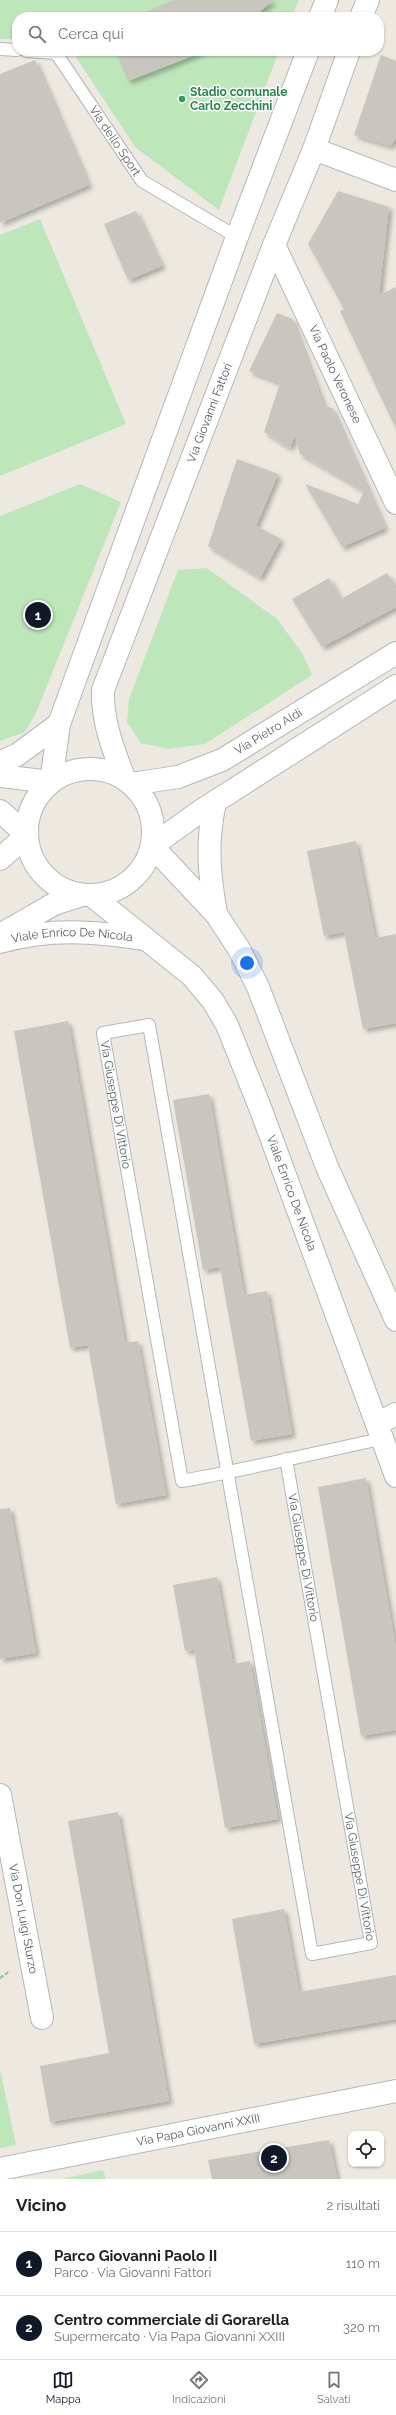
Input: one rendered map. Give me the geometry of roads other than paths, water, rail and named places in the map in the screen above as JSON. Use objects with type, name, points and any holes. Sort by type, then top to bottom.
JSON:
[{"type":"street","points":[[322,12],[327,0]]},
{"type":"street","points":[[364,12],[368,0]]},
{"type":"street","points":[[51,782],[59,724],[237,237],[306,56]]},
{"type":"street","name":"Via Giovanni Fattori","points":[[128,781],[106,726],[102,708],[103,690],[274,245],[314,149],[347,56]]},
{"type":"street","points":[[314,149],[396,180]]},
{"type":"street","name":"Via Paolo Veronese","points":[[274,245],[396,503]]},
{"type":"street","name":"Via Pietro Aldi","points":[[128,781],[178,777],[222,760],[396,653]]},
{"type":"street","points":[[152,846],[214,802],[396,686]]},
{"type":"street","points":[[0,762],[17,755],[59,724]]},
{"type":"street","points":[[0,935],[54,904],[86,895],[108,893],[127,883],[136,876],[146,862],[152,846],[152,819],[148,806],[128,781],[106,771],[92,769],[64,774],[51,782],[36,800],[27,823],[26,835],[31,856],[43,875],[61,888],[86,895]]},
{"type":"street","points":[[0,776],[51,782]]},
{"type":"street","points":[[214,802],[208,843],[210,875],[216,914]]},
{"type":"street","points":[[0,811],[26,835]]},
{"type":"street","points":[[0,859],[26,835]]},
{"type":"street","points":[[152,846],[216,914],[239,949],[258,987],[327,1167],[396,1320]]},
{"type":"street","name":"Viale Enrico De Nicola","points":[[86,895],[192,976],[213,1001],[226,1025],[261,1110],[396,1476]]},
{"type":"street","name":"Viale Enrico De Nicola","points":[[0,942],[66,931],[101,932],[144,939]]},
{"type":"street","points":[[385,1443],[396,1414]]},
{"type":"street","name":"Via Don Luigi Sturzo","points":[[0,1795],[42,2018]]},
{"type":"street","name":"Via Papa Giovanni XXIII","points":[[0,2169],[396,2092]]},
{"type":"lane","points":[[0,49],[12,50]]},
{"type":"lane","name":"Via dello Sport","points":[[58,56],[142,181],[237,237]]},
{"type":"lane","name":"Via Giuseppe Di Vittorio","points":[[286,1459],[371,1943],[312,1954],[228,1473],[149,1025],[102,1033],[182,1481],[228,1473],[286,1459],[385,1443]]},
{"type":"place","name":"Stadio comunale Carlo Zecchini","points":[[182,99]]},
{"type":"place","name":"Parco Giovanni Paolo II","points":[[38,615]]},
{"type":"place","name":"Centro commerciale di Gorarella","points":[[274,2158]]}]
